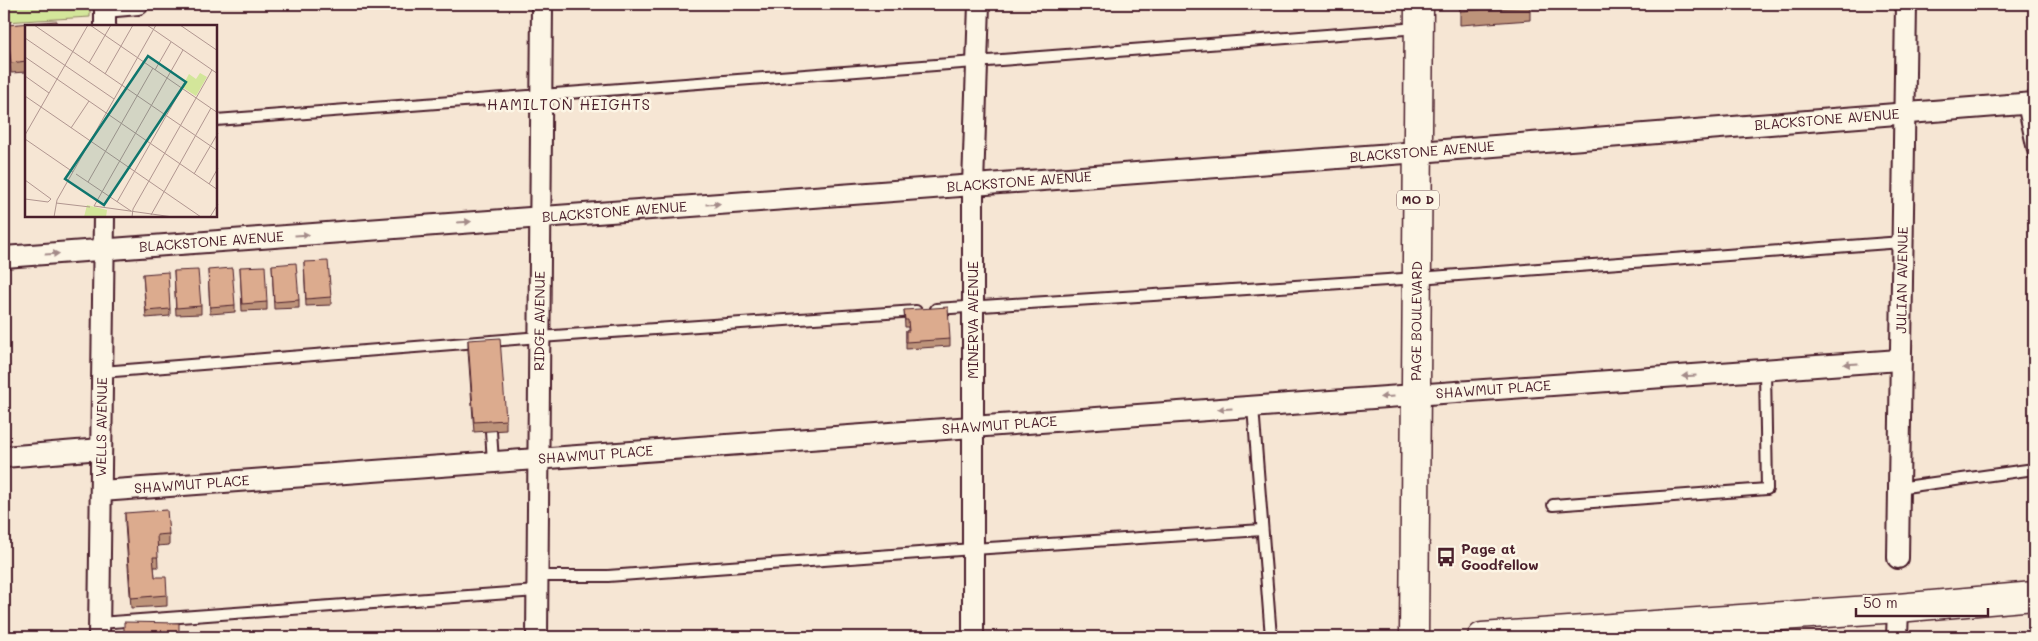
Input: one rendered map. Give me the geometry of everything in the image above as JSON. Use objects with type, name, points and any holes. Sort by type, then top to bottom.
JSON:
[{"type":"main road","name":"PAGE BOULEVARD","points":[[1414,637],[1419,16]]},
{"type":"main road","points":[[1482,637],[1673,630],[2034,596]]},
{"type":"street","points":[[105,12],[138,4]]},
{"type":"street","name":"RIDGE AVENUE","points":[[537,637],[542,4]]},
{"type":"street","name":"MINERVA AVENUE","points":[[973,637],[973,185],[979,4]]},
{"type":"street","name":"JULIAN AVENUE","points":[[1898,558],[1906,4]]},
{"type":"street","name":"BLACKSTONE AVENUE","points":[[4,257],[1419,152],[1904,112],[2029,104]]},
{"type":"street","name":"WELLS AVENUE","points":[[99,630],[104,218]]},
{"type":"street","name":"SHAWMUT PLACE","points":[[101,492],[972,426],[1900,360]]},
{"type":"street","points":[[4,457],[101,449]]},
{"type":"street","points":[[1897,637],[1898,608]]},
{"type":"lane","points":[[218,120],[542,97],[977,62],[1419,16]]},
{"type":"lane","points":[[2029,104],[2034,155]]},
{"type":"lane","points":[[102,372],[540,337],[1418,278],[1902,242]]},
{"type":"lane","points":[[1553,505],[1767,489],[1765,370]]},
{"type":"lane","points":[[1253,407],[1271,637]]},
{"type":"lane","points":[[491,431],[493,462]]},
{"type":"lane","points":[[1898,488],[2034,469]]},
{"type":"lane","points":[[99,630],[608,576],[1262,530]]},
{"type":"green space","points":[[4,4],[90,4],[90,17],[4,22]]},
{"type":"building","points":[[1460,4],[1530,4],[1530,6],[1460,11]]},
{"type":"building","points":[[57,21],[57,25],[25,25],[25,61],[11,63],[7,25]]},
{"type":"building","points":[[328,261],[331,297],[306,299],[304,262]]},
{"type":"building","points":[[296,263],[299,300],[274,302],[272,265]]},
{"type":"building","points":[[265,266],[267,302],[242,304],[240,267]]},
{"type":"building","points":[[232,268],[235,305],[210,307],[208,270]]},
{"type":"building","points":[[198,270],[201,306],[176,308],[174,271]]},
{"type":"building","points":[[168,272],[170,309],[146,311],[143,274]]},
{"type":"building","points":[[948,307],[950,339],[906,342],[906,331],[909,331],[908,320],[905,320],[904,310]]},
{"type":"building","points":[[500,338],[506,420],[474,422],[468,340]]},
{"type":"building","points":[[167,510],[169,534],[157,535],[158,557],[153,557],[155,577],[166,577],[167,595],[131,598],[125,513]]},
{"type":"building","points":[[124,622],[179,623],[179,637],[124,637]]},
{"type":"place","name":"Page at Goodfellow","points":[[1446,557]]},
{"type":"district","name":"HAMILTON HEIGHTS","points":[[569,105]]}]
